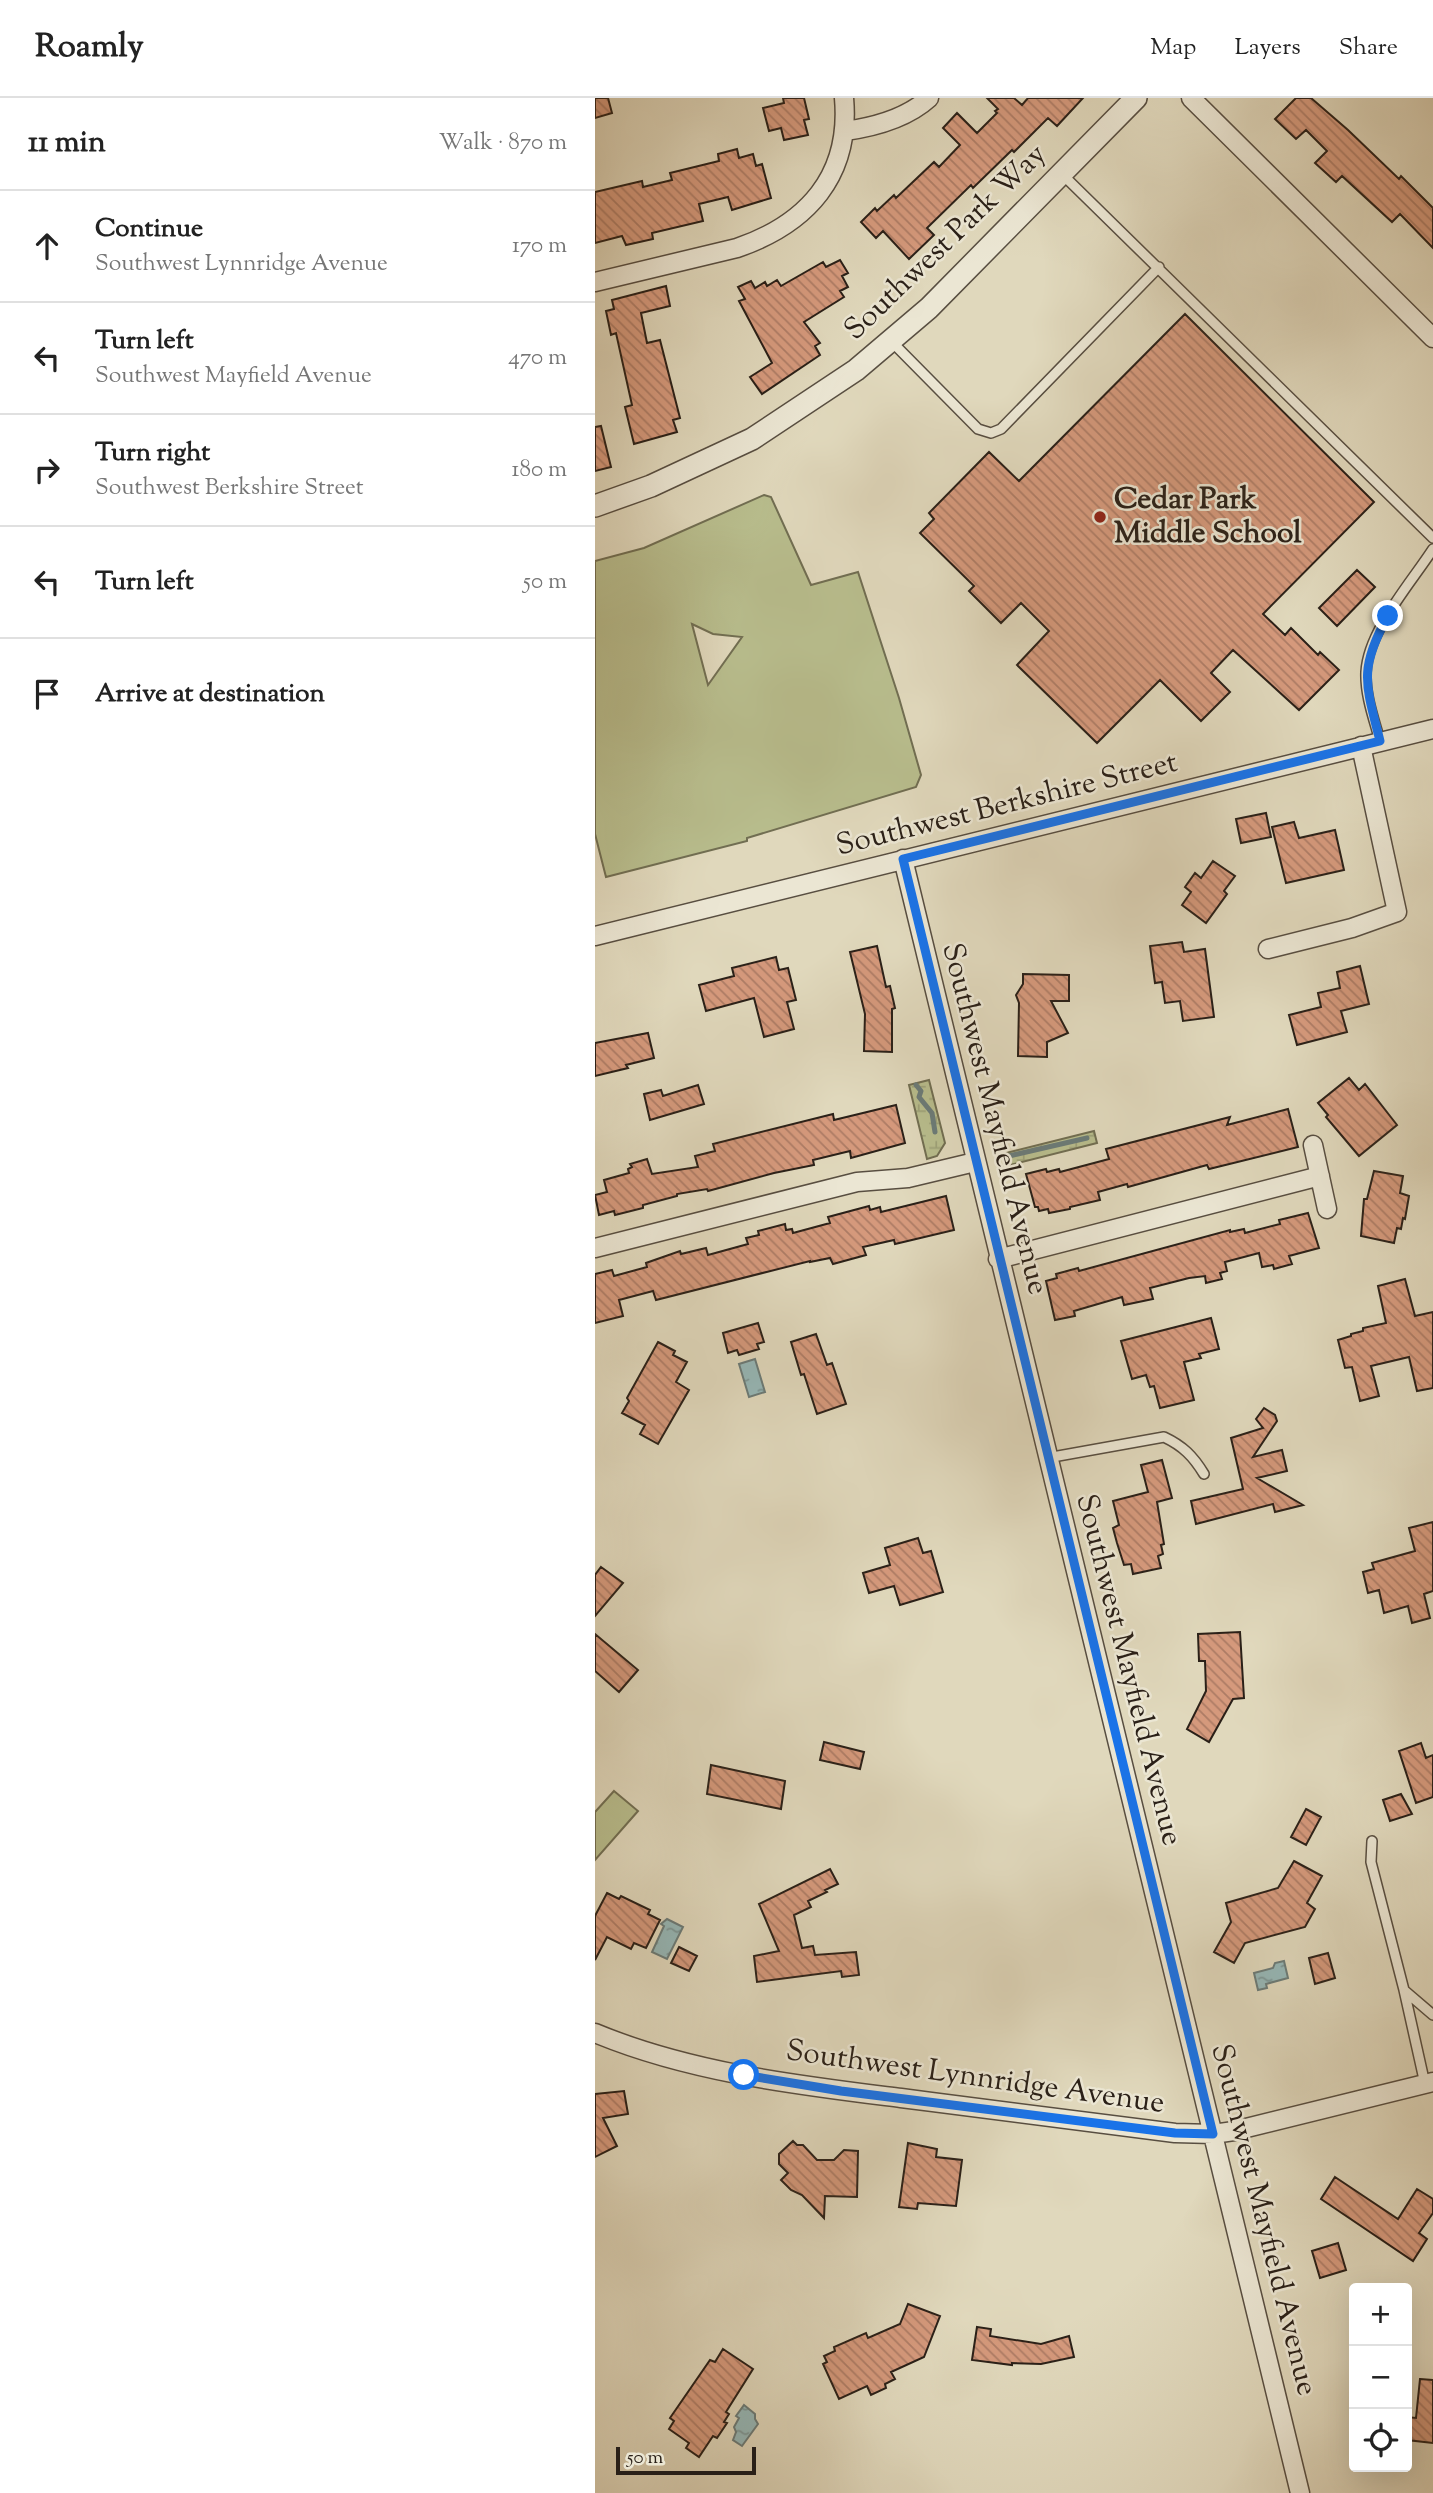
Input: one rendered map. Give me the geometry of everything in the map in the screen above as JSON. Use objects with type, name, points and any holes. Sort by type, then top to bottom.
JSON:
[{"type":"street","points":[[595,282],[737,248],[783,228],[806,210],[825,185],[837,161],[845,131],[844,98]]},
{"type":"street","points":[[845,131],[871,127],[910,110],[929,98]]},
{"type":"street","name":"Southwest Park Way","points":[[595,506],[651,486],[752,439],[829,390],[891,342],[929,308],[1136,98]]},
{"type":"street","points":[[1191,98],[1433,338]]},
{"type":"street","name":"Southwest Berkshire Street","points":[[595,936],[1433,729]]},
{"type":"street","points":[[1268,949],[1352,928],[1397,912],[1361,746]]},
{"type":"street","name":"Southwest Mayfield Avenue","points":[[903,859],[998,1259],[1300,2493]]},
{"type":"street","points":[[1313,1145],[1327,1209]]},
{"type":"street","points":[[595,1248],[857,1182],[908,1178],[975,1162]]},
{"type":"street","points":[[998,1259],[1320,1177]]},
{"type":"street","name":"Southwest Lynnridge Avenue","points":[[595,2033],[632,2048],[710,2069],[841,2091],[1175,2133],[1213,2134],[1234,2131],[1429,2083]]},
{"type":"lane","points":[[1062,173],[1433,538]]},
{"type":"lane","points":[[891,342],[978,429],[991,433],[1001,429],[1159,267]]},
{"type":"lane","points":[[1380,741],[1367,689],[1366,671],[1370,652],[1388,616],[1433,549]]},
{"type":"lane","points":[[1047,1458],[1164,1437],[1192,1455],[1204,1474]]},
{"type":"lane","points":[[1372,1842],[1371,1862],[1429,2083]]},
{"type":"lane","points":[[1404,1990],[1433,2015]]},
{"type":"green space","points":[[764,495],[771,497],[811,585],[858,572],[921,775],[916,787],[747,838],[747,841],[606,877],[595,834],[595,561],[644,548]],"holes":[[[692,624],[713,634],[742,637],[708,685]]]},
{"type":"green space","points":[[929,1080],[945,1143],[937,1156],[927,1159],[909,1085]]},
{"type":"green space","points":[[1094,1131],[1097,1143],[1006,1166],[1002,1154]]},
{"type":"green space","points":[[614,1791],[638,1811],[595,1860],[595,1812]]},
{"type":"water","points":[[755,1359],[765,1392],[749,1397],[739,1364]]},
{"type":"water","points":[[667,1919],[683,1927],[667,1959],[652,1952],[664,1926],[661,1924]]},
{"type":"water","points":[[1284,1961],[1288,1978],[1266,1984],[1267,1988],[1258,1990],[1254,1973],[1273,1968],[1275,1963]]},
{"type":"water","points":[[744,2405],[755,2414],[758,2424],[742,2446],[733,2440],[736,2432],[734,2427],[739,2418],[736,2416]]},
{"type":"building","points":[[595,98],[608,98],[612,113],[595,118]]},
{"type":"building","points":[[783,98],[804,98],[809,119],[804,120],[808,135],[784,140],[781,128],[769,131],[763,108],[784,103]]},
{"type":"building","points":[[987,98],[1014,98],[1022,105],[1028,98],[1083,98],[1057,126],[1048,118],[973,188],[971,185],[927,228],[934,235],[909,259],[883,231],[876,238],[861,222],[875,208],[877,211],[894,195],[896,198],[934,162],[939,167],[960,145],[943,128],[957,113],[977,133],[997,113],[995,111],[998,109]]},
{"type":"building","points":[[1296,98],[1311,98],[1399,179],[1401,176],[1433,208],[1433,248],[1400,214],[1392,222],[1342,176],[1336,182],[1315,163],[1327,151],[1306,130],[1296,139],[1275,119]]},
{"type":"building","points":[[737,149],[739,158],[753,154],[756,166],[762,164],[771,198],[732,210],[728,197],[699,204],[703,221],[652,233],[653,239],[626,245],[622,236],[595,243],[595,192],[642,181],[643,187],[672,180],[670,173],[719,161],[718,154]]},
{"type":"building","points":[[840,260],[848,273],[842,276],[848,287],[840,291],[844,297],[804,322],[820,343],[815,346],[820,355],[762,394],[750,377],[772,363],[739,301],[745,299],[738,287],[751,281],[755,288],[765,282],[767,286],[777,280],[781,286],[823,262],[826,267]]},
{"type":"building","points":[[666,286],[670,306],[641,313],[647,343],[660,340],[680,418],[673,420],[677,432],[634,444],[625,407],[632,405],[616,333],[611,335],[606,311],[614,309],[612,300]]},
{"type":"building","points":[[1185,314],[1374,502],[1263,614],[1285,635],[1291,628],[1318,655],[1320,652],[1339,670],[1299,710],[1233,650],[1211,673],[1230,692],[1201,721],[1160,680],[1097,743],[1017,665],[1049,631],[1021,603],[1001,623],[969,591],[974,586],[920,533],[934,519],[929,513],[989,452],[1019,481]]},
{"type":"building","points":[[601,426],[611,467],[595,471],[595,427]]},
{"type":"building","points":[[1357,570],[1375,587],[1337,626],[1319,608]]},
{"type":"building","points":[[1266,813],[1271,837],[1241,843],[1236,819]]},
{"type":"building","points":[[1294,822],[1299,838],[1335,830],[1344,870],[1286,883],[1272,827]]},
{"type":"building","points":[[1213,861],[1235,876],[1224,891],[1227,894],[1206,923],[1182,905],[1191,892],[1185,887],[1195,873],[1201,878]]},
{"type":"building","points":[[1182,942],[1184,952],[1205,949],[1214,1017],[1183,1021],[1180,1001],[1165,1003],[1162,982],[1155,983],[1150,946]]},
{"type":"building","points":[[877,946],[886,987],[890,986],[895,1008],[892,1009],[892,1052],[864,1051],[865,1014],[850,952]]},
{"type":"building","points":[[776,957],[779,970],[788,968],[796,1000],[787,1002],[794,1029],[764,1037],[754,998],[706,1011],[699,985],[734,976],[732,968]]},
{"type":"building","points":[[1360,966],[1369,1004],[1341,1011],[1347,1032],[1297,1045],[1289,1015],[1321,1007],[1318,993],[1340,988],[1337,972]]},
{"type":"building","points":[[1023,974],[1069,975],[1069,1001],[1051,1001],[1068,1033],[1047,1042],[1047,1057],[1018,1056],[1019,1003],[1016,995],[1023,984]]},
{"type":"building","points":[[648,1033],[654,1058],[595,1076],[595,1043]]},
{"type":"building","points":[[1349,1078],[1359,1090],[1365,1084],[1397,1125],[1359,1156],[1326,1117],[1328,1115],[1318,1103]]},
{"type":"building","points":[[698,1085],[704,1104],[650,1120],[644,1094],[661,1090],[663,1096]]},
{"type":"building","points":[[896,1105],[905,1143],[851,1158],[850,1151],[813,1160],[814,1165],[708,1191],[677,1194],[643,1205],[643,1208],[615,1215],[614,1211],[599,1215],[595,1195],[607,1192],[604,1180],[629,1173],[628,1169],[632,1167],[630,1164],[647,1159],[652,1174],[698,1167],[695,1156],[715,1151],[713,1144],[833,1114],[834,1120]]},
{"type":"building","points":[[1288,1109],[1298,1147],[1209,1169],[1207,1165],[1128,1187],[1127,1184],[1098,1192],[1100,1200],[1070,1209],[1049,1213],[1048,1209],[1039,1211],[1038,1207],[1035,1207],[1026,1174],[1046,1169],[1047,1172],[1059,1169],[1060,1172],[1109,1159],[1106,1149],[1230,1117],[1227,1125]]},
{"type":"building","points":[[1374,1171],[1403,1176],[1400,1193],[1409,1196],[1405,1219],[1403,1218],[1401,1229],[1397,1228],[1394,1243],[1361,1236],[1364,1199],[1367,1199]]},
{"type":"building","points":[[946,1196],[954,1230],[895,1244],[894,1240],[863,1247],[866,1255],[833,1264],[830,1258],[810,1261],[656,1300],[653,1291],[619,1300],[623,1316],[595,1323],[595,1274],[612,1270],[614,1276],[647,1267],[646,1263],[680,1251],[681,1254],[706,1248],[708,1255],[748,1244],[746,1238],[759,1235],[758,1231],[785,1224],[786,1230],[792,1229],[793,1233],[830,1223],[828,1217],[869,1206],[870,1210],[880,1207],[881,1212]]},
{"type":"building","points":[[1308,1213],[1319,1248],[1289,1256],[1292,1264],[1274,1269],[1273,1265],[1262,1267],[1259,1253],[1225,1262],[1227,1271],[1220,1273],[1222,1279],[1206,1283],[1205,1276],[1189,1278],[1150,1288],[1153,1299],[1124,1305],[1122,1297],[1074,1311],[1075,1316],[1055,1320],[1046,1281],[1057,1278],[1056,1274],[1078,1268],[1079,1271],[1230,1230],[1244,1229],[1245,1233],[1280,1224],[1279,1220]]},
{"type":"building","points":[[1405,1279],[1415,1316],[1433,1312],[1433,1388],[1417,1391],[1409,1357],[1371,1366],[1379,1396],[1360,1401],[1352,1367],[1345,1368],[1338,1340],[1363,1331],[1363,1328],[1386,1323],[1378,1286]]},
{"type":"building","points":[[1211,1318],[1219,1349],[1199,1354],[1201,1358],[1184,1362],[1194,1400],[1160,1408],[1154,1386],[1150,1387],[1146,1375],[1132,1379],[1121,1341]]},
{"type":"building","points":[[758,1323],[764,1342],[757,1344],[759,1349],[739,1355],[737,1350],[728,1353],[723,1333]]},
{"type":"building","points":[[816,1334],[827,1365],[832,1363],[846,1404],[817,1414],[791,1342]]},
{"type":"building","points":[[658,1342],[675,1351],[673,1355],[687,1362],[676,1382],[689,1390],[658,1444],[640,1434],[645,1425],[622,1413],[629,1401],[627,1398]]},
{"type":"building","points":[[1264,1408],[1275,1415],[1277,1421],[1253,1457],[1282,1450],[1287,1471],[1257,1478],[1303,1505],[1275,1512],[1273,1504],[1196,1524],[1191,1501],[1243,1489],[1231,1438],[1263,1428],[1256,1419]]},
{"type":"building","points":[[1162,1460],[1172,1498],[1157,1502],[1164,1544],[1161,1545],[1163,1554],[1158,1556],[1161,1568],[1133,1574],[1131,1564],[1124,1565],[1117,1543],[1113,1528],[1119,1525],[1113,1501],[1148,1492],[1141,1465]]},
{"type":"building","points":[[1433,1522],[1433,1591],[1424,1594],[1430,1618],[1412,1623],[1408,1606],[1384,1613],[1379,1590],[1368,1593],[1363,1572],[1374,1569],[1372,1563],[1415,1551],[1409,1528]]},
{"type":"building","points":[[918,1538],[923,1553],[931,1551],[943,1592],[900,1605],[894,1586],[869,1593],[863,1573],[890,1565],[885,1548]]},
{"type":"building","points":[[601,1567],[623,1583],[595,1616],[595,1575]]},
{"type":"building","points":[[1240,1632],[1244,1698],[1233,1699],[1209,1742],[1187,1729],[1206,1691],[1205,1661],[1199,1661],[1198,1634]]},
{"type":"building","points":[[595,1634],[638,1670],[619,1692],[595,1671]]},
{"type":"building","points":[[824,1742],[864,1752],[860,1769],[820,1760]]},
{"type":"building","points":[[1421,1743],[1426,1758],[1433,1755],[1433,1797],[1416,1803],[1399,1751]]},
{"type":"building","points":[[711,1765],[785,1781],[781,1809],[707,1794]]},
{"type":"building","points":[[1401,1794],[1412,1814],[1390,1821],[1383,1800]]},
{"type":"building","points":[[1306,1809],[1321,1817],[1306,1845],[1291,1837]]},
{"type":"building","points":[[1294,1861],[1322,1876],[1307,1903],[1315,1909],[1305,1927],[1245,1943],[1234,1963],[1214,1952],[1231,1922],[1226,1903],[1278,1888]]},
{"type":"building","points":[[830,1869],[838,1884],[808,1901],[811,1907],[794,1915],[802,1948],[813,1946],[815,1955],[856,1952],[859,1975],[842,1977],[841,1971],[757,1982],[754,1956],[779,1951],[759,1904]]},
{"type":"building","points":[[607,1893],[619,1899],[621,1896],[650,1910],[648,1914],[660,1920],[646,1948],[634,1943],[631,1949],[607,1937],[595,1960],[595,1916]]},
{"type":"building","points":[[679,1947],[697,1956],[689,1971],[671,1963]]},
{"type":"building","points":[[1328,1953],[1335,1978],[1315,1984],[1309,1958]]},
{"type":"building","points":[[624,2091],[628,2114],[603,2118],[617,2146],[595,2157],[595,2094]]},
{"type":"building","points":[[793,2141],[797,2145],[803,2145],[817,2160],[834,2160],[844,2150],[858,2151],[857,2197],[825,2196],[824,2218],[802,2195],[791,2190],[781,2180],[788,2173],[779,2164],[779,2154]]},
{"type":"building","points":[[908,2143],[937,2149],[936,2157],[962,2160],[956,2206],[918,2203],[917,2209],[899,2207]]},
{"type":"building","points":[[1335,2177],[1398,2219],[1417,2189],[1433,2199],[1433,2213],[1419,2233],[1427,2239],[1413,2261],[1321,2199]]},
{"type":"building","points":[[1338,2243],[1346,2270],[1320,2278],[1312,2251]]},
{"type":"building","points":[[908,2304],[940,2316],[924,2357],[891,2372],[895,2379],[885,2384],[886,2388],[871,2395],[867,2386],[839,2399],[823,2364],[827,2362],[824,2356],[835,2351],[834,2347],[866,2333],[868,2338],[900,2324]]},
{"type":"building","points":[[977,2327],[991,2329],[990,2336],[1041,2344],[1069,2336],[1074,2357],[1041,2364],[1012,2365],[972,2360]]},
{"type":"building","points":[[723,2349],[753,2369],[726,2412],[729,2414],[724,2422],[727,2423],[717,2438],[713,2436],[699,2457],[686,2448],[689,2443],[669,2429],[674,2421],[670,2418],[710,2360],[715,2362]]},
{"type":"building","points":[[1420,2379],[1433,2380],[1433,2443],[1412,2441],[1412,2418],[1416,2418]]},
{"type":"waterway","points":[[916,1085],[921,1091],[919,1097],[932,1113],[935,1132]]},
{"type":"waterway","points":[[1009,1156],[1087,1138]]},
{"type":"place","name":"Cedar Park Middle School","points":[[1100,517]]},
{"type":"route","points":[[744,2075],[841,2091],[1175,2133],[1213,2134],[903,859],[1380,741],[1367,689],[1366,671],[1370,652],[1388,616]]}]
